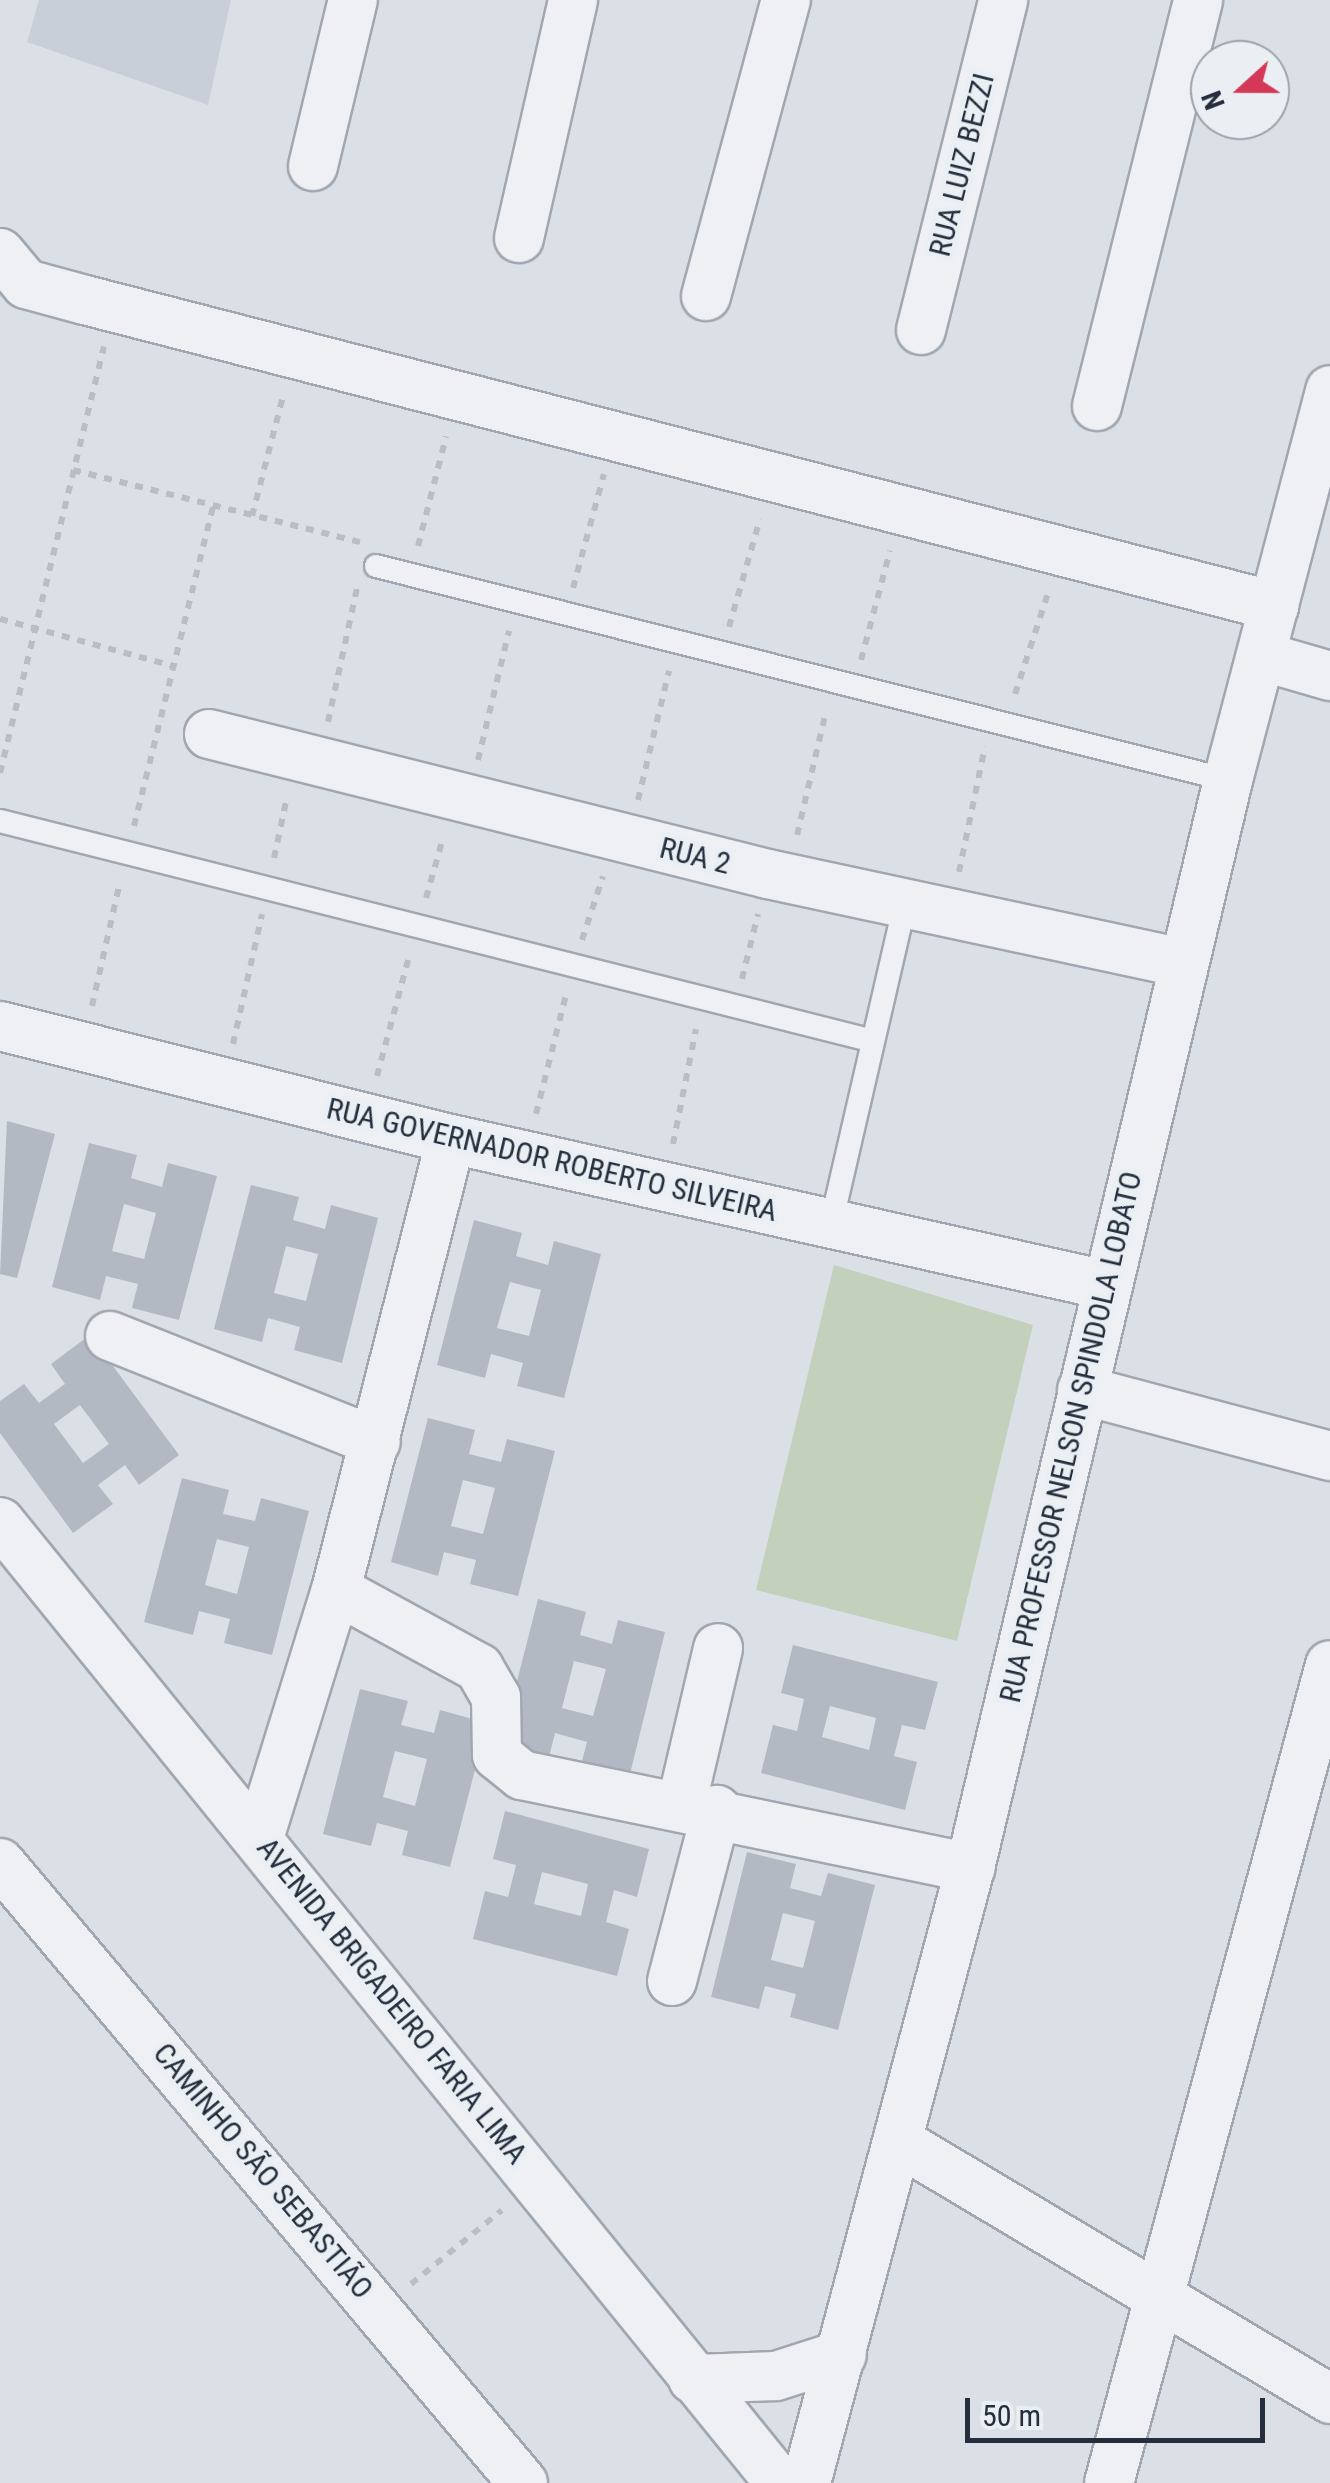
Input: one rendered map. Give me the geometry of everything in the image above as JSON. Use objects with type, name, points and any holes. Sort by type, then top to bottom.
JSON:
[{"type":"street","points":[[314,166],[353,0]]},
{"type":"street","points":[[519,238],[572,0]]},
{"type":"street","points":[[706,296],[786,0]]},
{"type":"street","name":"RUA LUIZ BEZZI","points":[[921,330],[1003,0]]},
{"type":"street","points":[[1097,406],[1198,0]]},
{"type":"street","points":[[0,253],[26,284],[616,432],[1274,606]]},
{"type":"street","name":"RUA PROFESSOR NELSON SPINDOLA LOBATO","points":[[806,2483],[901,2143],[970,1868],[1228,780],[1330,390]]},
{"type":"street","points":[[1261,656],[1330,676]]},
{"type":"street","name":"RUA 2","points":[[210,734],[777,876],[1184,964]]},
{"type":"street","name":"RUA GOVERNADOR ROBERTO SILVEIRA","points":[[0,1026],[450,1140],[1106,1286]]},
{"type":"street","points":[[260,1835],[336,1590],[450,1140]]},
{"type":"street","points":[[110,1336],[376,1442]]},
{"type":"street","points":[[1082,1390],[1330,1456]]},
{"type":"street","name":"AVENIDA BRIGADEIRO FARIA LIMA","points":[[0,1522],[260,1835],[780,2483]]},
{"type":"street","points":[[336,1590],[479,1668],[496,1697],[497,1755],[510,1769],[700,1806],[970,1868]]},
{"type":"street","points":[[672,1982],[700,1806],[718,1648]]},
{"type":"street","points":[[1109,2483],[1330,1666]]},
{"type":"street","name":"CAMINHO SÃO SEBASTIÃO","points":[[0,1862],[523,2483]]},
{"type":"street","points":[[901,2143],[1158,2304],[1330,2399]]},
{"type":"street","points":[[693,2378],[776,2376],[842,2355]]},
{"type":"lane","points":[[378,556],[517,601],[1228,780]]},
{"type":"lane","points":[[0,821],[873,1042]]},
{"type":"lane","points":[[831,1224],[905,903]]},
{"type":"path","points":[[0,773],[113,307]]},
{"type":"path","points":[[252,516],[295,352]]},
{"type":"path","points":[[397,551],[415,555],[457,392]]},
{"type":"path","points":[[566,613],[616,432]]},
{"type":"path","points":[[74,470],[252,516],[378,556]]},
{"type":"path","points":[[722,652],[773,473]]},
{"type":"path","points":[[82,1046],[213,506]]},
{"type":"path","points":[[736,1006],[902,507]]},
{"type":"path","points":[[319,762],[362,565],[378,556]]},
{"type":"path","points":[[469,800],[517,601]]},
{"type":"path","points":[[0,619],[173,666]]},
{"type":"path","points":[[628,840],[676,641]]},
{"type":"path","points":[[664,1187],[703,998]]},
{"type":"path","points":[[379,2310],[536,2182]]},
{"type":"shaded area","points":[[39,0],[231,0],[208,105],[27,42]]},
{"type":"green space","points":[[834,1265],[1033,1325],[957,1641],[756,1590]]},
{"type":"building","points":[[7,1121],[55,1134],[17,1278],[0,1274]]},
{"type":"building","points":[[89,1143],[137,1155],[131,1178],[162,1187],[168,1163],[217,1176],[179,1320],[132,1308],[138,1284],[106,1276],[100,1300],[52,1287]],"holes":[[[124,1204],[156,1213],[144,1259],[112,1251]]]},
{"type":"building","points":[[251,1185],[299,1197],[293,1220],[325,1229],[331,1205],[378,1218],[342,1363],[294,1350],[300,1327],[268,1318],[262,1342],[214,1329]],"holes":[[[286,1246],[318,1254],[306,1301],[274,1293]]]},
{"type":"building","points":[[474,1220],[522,1233],[516,1256],[548,1265],[554,1241],[601,1254],[564,1398],[517,1386],[523,1363],[491,1354],[485,1378],[437,1365]],"holes":[[[510,1282],[541,1290],[529,1336],[497,1328]]]},
{"type":"building","points":[[90,1335],[179,1455],[139,1485],[125,1465],[98,1485],[113,1504],[73,1533],[0,1433],[0,1401],[24,1384],[39,1403],[65,1384],[51,1364]],"holes":[[[80,1405],[109,1444],[83,1463],[54,1424]]]},
{"type":"building","points":[[428,1418],[475,1430],[469,1454],[501,1462],[507,1439],[555,1451],[518,1596],[470,1584],[476,1560],[444,1552],[438,1576],[391,1562]],"holes":[[[463,1480],[495,1488],[483,1534],[451,1526]]]},
{"type":"building","points":[[182,1478],[229,1490],[223,1514],[255,1521],[261,1498],[309,1511],[272,1655],[224,1643],[230,1619],[199,1611],[193,1635],[144,1622]],"holes":[[[217,1539],[249,1547],[237,1594],[205,1585]]]},
{"type":"building","points":[[538,1599],[586,1612],[580,1635],[612,1644],[618,1620],[665,1632],[629,1778],[581,1765],[587,1742],[555,1733],[549,1757],[501,1744]],"holes":[[[574,1661],[606,1669],[593,1716],[562,1708]]]},
{"type":"building","points":[[793,1645],[938,1682],[925,1730],[902,1725],[894,1756],[917,1762],[905,1810],[761,1773],[773,1725],[797,1731],[804,1699],[781,1693]],"holes":[[[830,1706],[876,1718],[869,1750],[822,1737]]]},
{"type":"building","points":[[360,1689],[408,1701],[401,1725],[434,1733],[440,1710],[487,1723],[450,1867],[402,1855],[408,1831],[377,1823],[371,1846],[323,1834]],"holes":[[[395,1751],[427,1759],[415,1806],[383,1797]]]},
{"type":"building","points":[[505,1811],[649,1849],[637,1897],[614,1890],[606,1922],[629,1929],[617,1976],[473,1939],[485,1891],[508,1897],[516,1865],[493,1859]],"holes":[[[542,1872],[588,1884],[581,1916],[534,1904]]]},
{"type":"building","points":[[747,1852],[796,1864],[790,1888],[821,1896],[828,1873],[875,1885],[838,2030],[790,2017],[796,1994],[765,1986],[759,2009],[711,1997]],"holes":[[[783,1913],[815,1921],[803,1968],[771,1960]]]}]
